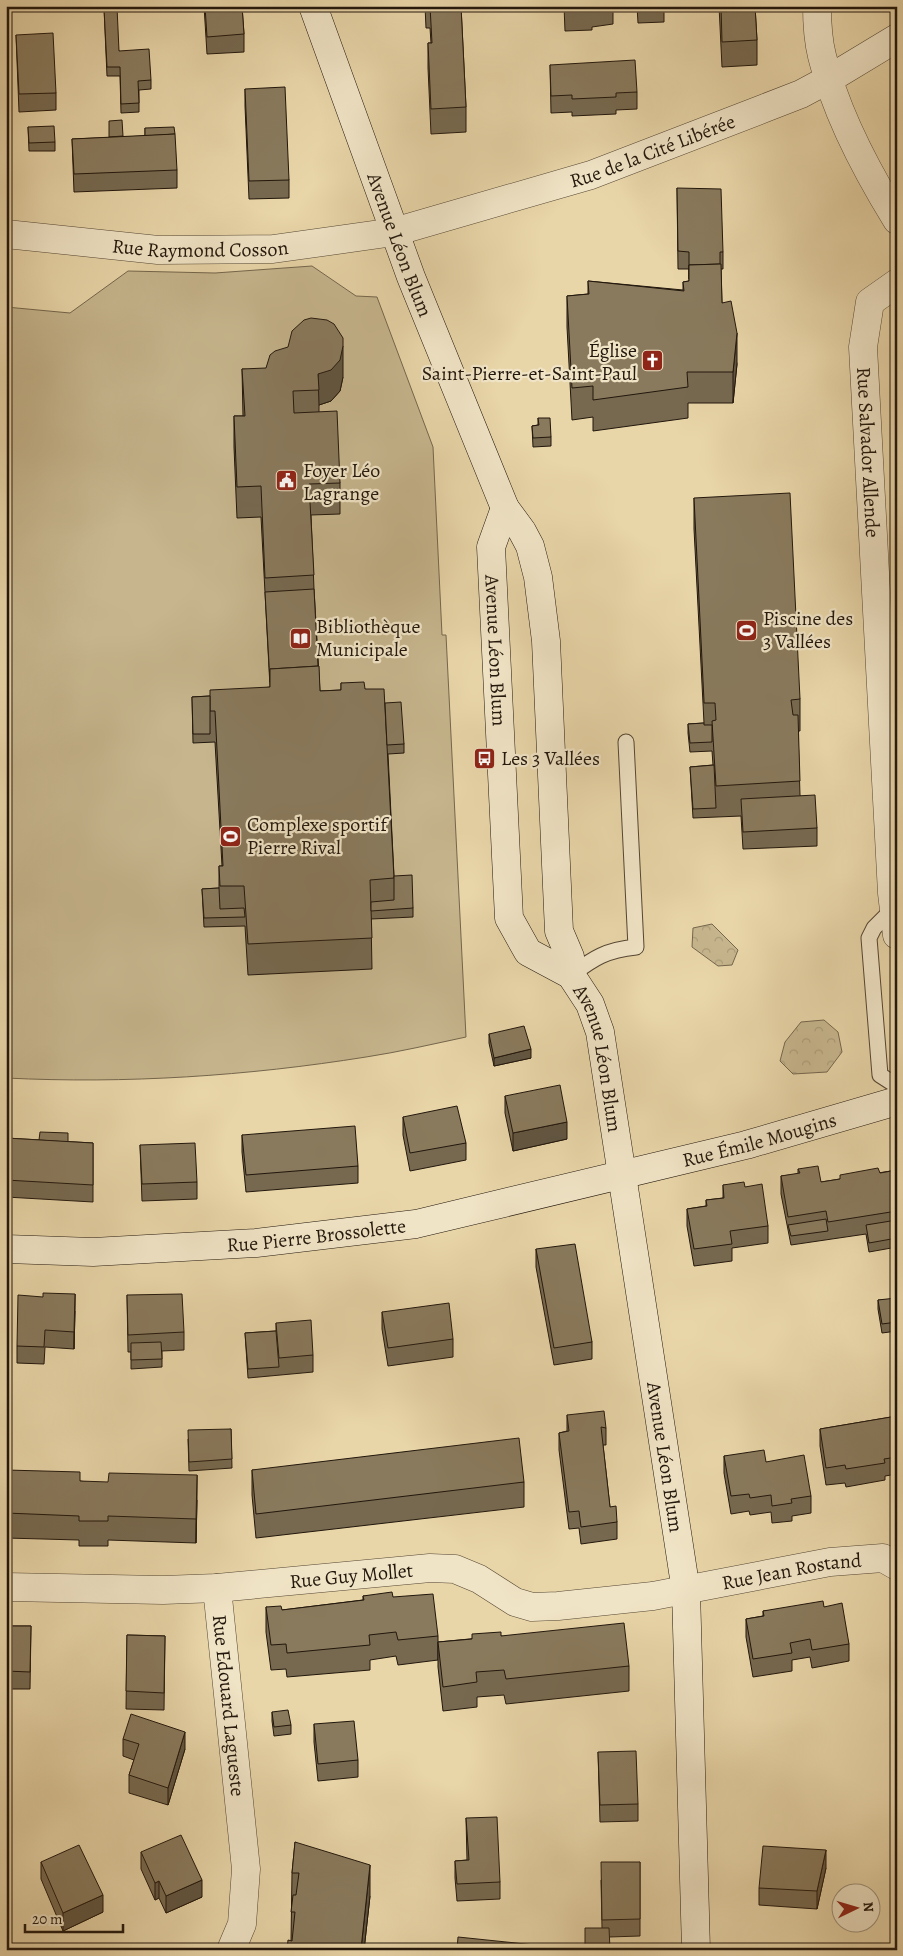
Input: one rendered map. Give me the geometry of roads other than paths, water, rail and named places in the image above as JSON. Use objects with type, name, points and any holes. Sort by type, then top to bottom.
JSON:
[{"type":"street","name":"Avenue Léon Blum","points":[[313,6],[394,232],[505,508],[522,530],[530,546],[538,577],[546,641],[559,931],[570,957],[571,975]]},
{"type":"street","points":[[817,6],[822,55],[848,130],[897,220]]},
{"type":"street","name":"Rue de la Cité Libérée","points":[[394,232],[591,175],[772,106],[829,79],[897,38]]},
{"type":"street","name":"Rue Raymond Cosson","points":[[6,234],[158,250],[272,249],[394,232]]},
{"type":"street","name":"Rue Salvador Allende","points":[[897,283],[870,302],[863,347],[897,935]]},
{"type":"street","name":"Avenue Léon Blum","points":[[505,508],[491,546],[508,918],[528,952],[571,975],[590,1004],[600,1032],[686,1591],[696,1950]]},
{"type":"street","name":"Rue Émile Mougins","points":[[622,1176],[746,1145],[897,1101]]},
{"type":"street","name":"Rue Pierre Brossolette","points":[[6,1249],[93,1252],[256,1243],[407,1225],[622,1176]]},
{"type":"street","name":"Rue Jean Rostand","points":[[686,1591],[830,1562],[883,1558],[897,1566]]},
{"type":"street","name":"Rue Guy Mollet","points":[[6,1587],[163,1590],[217,1588],[430,1568],[455,1569],[479,1579],[515,1602],[532,1607],[567,1605],[686,1591]]},
{"type":"street","name":"Rue Edouard Lagueste","points":[[217,1588],[246,1869],[242,1924],[231,1950]]},
{"type":"lane","points":[[571,975],[598,956],[622,948],[636,947],[626,742]]},
{"type":"lane","points":[[894,898],[869,938],[880,1074],[897,1086]]},
{"type":"place","name":"Église Saint-Pierre-et-Saint-Paul","points":[[653,361]]},
{"type":"place","name":"Foyer Léo Lagrange","points":[[287,481]]},
{"type":"place","name":"Piscine des 3 Vallées","points":[[747,630]]},
{"type":"place","name":"Bibliothèque Municipale","points":[[300,638]]},
{"type":"place","name":"Les 3 Vallées","points":[[485,758]]},
{"type":"place","name":"Complexe sportif Pierre Rival","points":[[231,836]]}]
